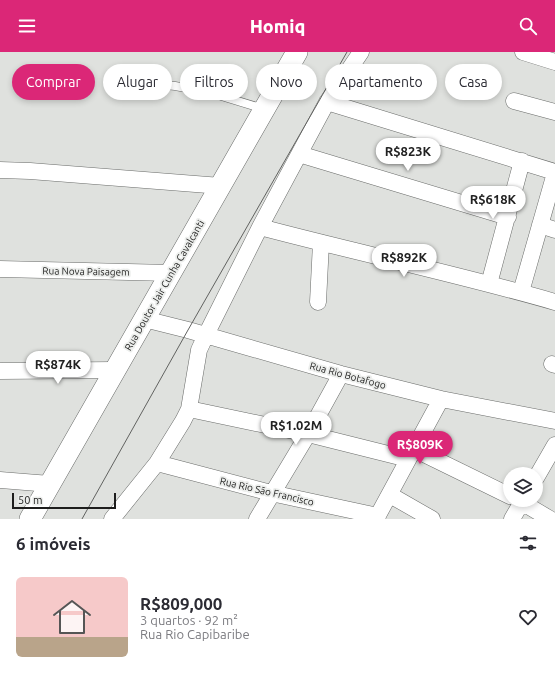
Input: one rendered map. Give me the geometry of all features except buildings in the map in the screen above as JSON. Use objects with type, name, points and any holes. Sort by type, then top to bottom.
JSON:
[{"type":"street","name":"Rua Doutor Jair Cunha Cavalcanti","points":[[30,519],[297,52]]},
{"type":"street","points":[[116,518],[157,463],[183,421],[189,409],[199,350],[206,335],[260,226],[327,102],[361,52]]},
{"type":"street","points":[[523,52],[555,62]]},
{"type":"street","points":[[514,100],[555,112]]},
{"type":"street","points":[[327,102],[522,161],[555,173],[522,292]]},
{"type":"street","points":[[299,154],[508,217]]},
{"type":"street","points":[[489,284],[522,161]]},
{"type":"street","points":[[0,170],[30,170],[221,186]]},
{"type":"street","points":[[540,225],[555,230]]},
{"type":"street","points":[[260,226],[321,243],[522,292],[555,302]]},
{"type":"street","points":[[318,302],[321,243]]},
{"type":"street","name":"Rua Nova Paisagem","points":[[0,269],[171,273]]},
{"type":"street","name":"Rua Rio Botafogo","points":[[144,319],[206,335],[341,374],[441,399],[555,421]]},
{"type":"street","points":[[0,371],[115,370]]},
{"type":"street","points":[[256,519],[308,434],[341,374]]},
{"type":"street","points":[[377,517],[441,399]]},
{"type":"street","points":[[189,409],[411,454],[503,494]]},
{"type":"street","points":[[543,467],[554,448]]},
{"type":"street","name":"Rua Rio São Francisco","points":[[157,463],[271,493],[377,517]]},
{"type":"street","points":[[0,480],[50,484]]},
{"type":"street","points":[[390,495],[432,519]]},
{"type":"street","points":[[512,519],[516,507]]},
{"type":"street","points":[[530,507],[550,519]]},
{"type":"lane","points":[[172,86],[208,92],[264,110]]},
{"type":"tram line","points":[[82,519],[347,52]]}]
